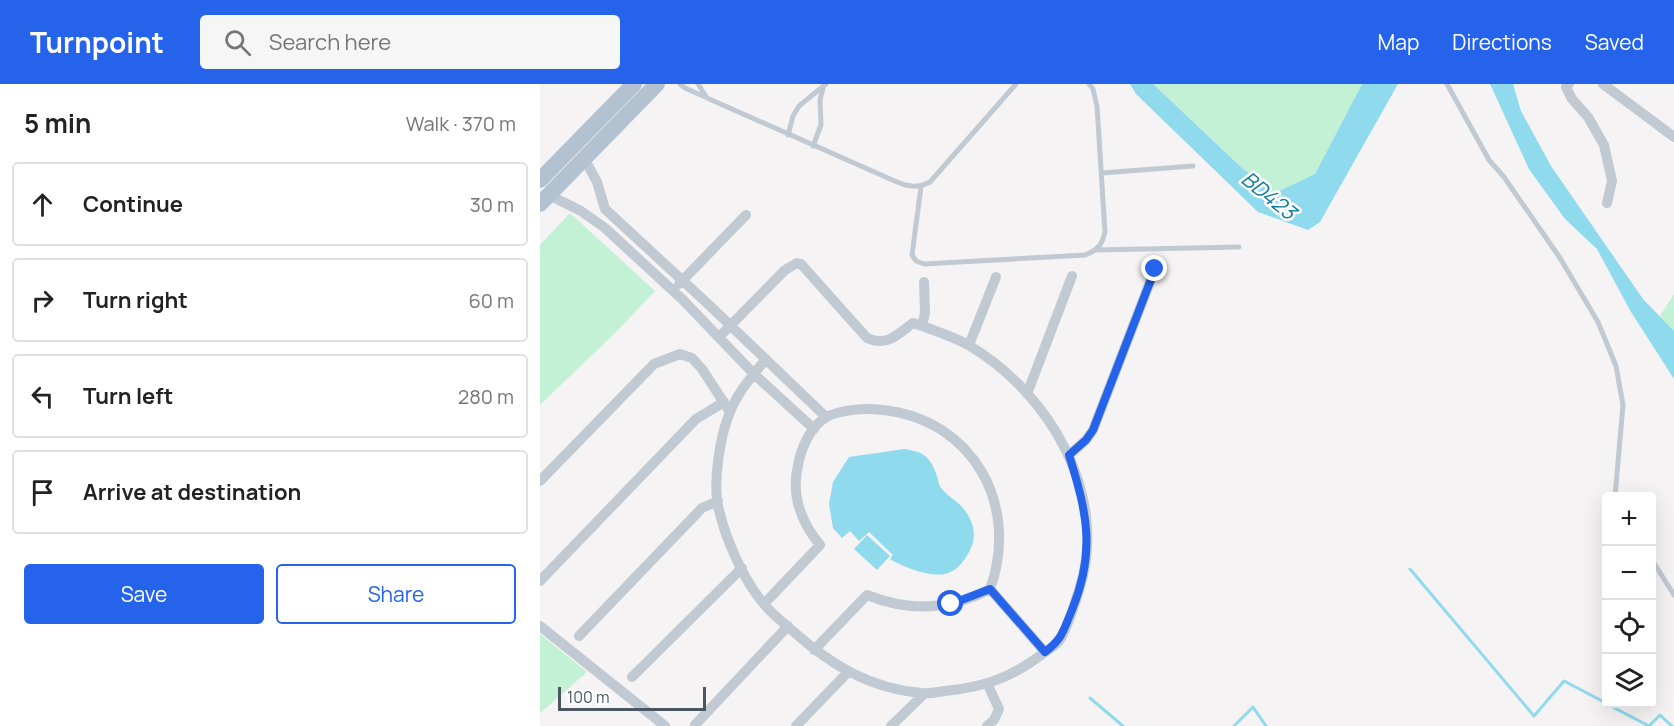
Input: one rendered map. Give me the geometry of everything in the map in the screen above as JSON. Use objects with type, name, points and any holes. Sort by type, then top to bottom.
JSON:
[{"type":"main road","points":[[543,193],[584,158],[657,84]]},
{"type":"main road","points":[[543,193],[628,86]]},
{"type":"street","points":[[1569,84],[1566,87],[1572,99],[1588,117],[1604,145],[1612,181],[1607,203]]},
{"type":"street","points":[[1603,84],[1671,131]]},
{"type":"street","points":[[584,158],[597,182],[605,208],[826,417]]},
{"type":"street","points":[[543,193],[580,211],[605,228],[719,337],[754,374],[814,429]]},
{"type":"street","points":[[672,291],[746,215]]},
{"type":"street","points":[[540,481],[654,364],[680,354],[692,358],[702,369],[727,407],[717,472],[718,508],[733,550],[764,604],[814,650],[848,672],[888,687],[924,694],[975,688],[1015,672],[1059,641],[1075,602],[1085,566],[1087,521],[1069,455],[1049,420],[1028,393],[999,367],[969,345],[913,323],[886,341],[878,343],[867,338],[801,264],[797,263],[785,270],[719,337]]},
{"type":"street","points":[[1069,455],[1086,440],[1093,430],[1155,269]]},
{"type":"street","points":[[1028,393],[1072,276]]},
{"type":"street","points":[[969,345],[996,277]]},
{"type":"street","points":[[922,326],[925,313],[924,282]]},
{"type":"street","points":[[540,581],[696,419],[727,407],[766,359]]},
{"type":"street","points":[[764,604],[820,545],[801,516],[796,494],[799,459],[814,429],[826,417],[866,409],[907,414],[944,432],[974,460],[988,483],[999,523],[999,556],[990,589]]},
{"type":"street","points":[[579,636],[702,508],[718,501]]},
{"type":"street","points":[[632,677],[742,568]]},
{"type":"street","points":[[990,589],[1045,652]]},
{"type":"street","points":[[814,650],[867,595],[895,604],[931,607],[965,600],[990,589]]},
{"type":"street","points":[[540,626],[665,726]]},
{"type":"street","points":[[695,725],[788,626]]},
{"type":"street","points":[[796,726],[848,672]]},
{"type":"street","points":[[987,683],[999,709],[994,720],[987,726]]},
{"type":"street","points":[[891,726],[924,694]]},
{"type":"lane","points":[[680,84],[813,146],[909,186],[921,187],[930,182],[1014,85]]},
{"type":"lane","points":[[698,84],[707,98]]},
{"type":"lane","points":[[921,187],[912,255],[916,261],[924,264],[1085,255],[1096,250],[1102,244],[1105,232],[1097,106],[1093,89],[1089,84]]},
{"type":"lane","points":[[1447,84],[1489,160],[1504,177],[1560,258],[1598,322],[1616,366],[1623,405],[1614,492]]},
{"type":"lane","points":[[789,135],[799,106],[825,86]]},
{"type":"lane","points":[[813,146],[821,125],[820,100],[825,86]]},
{"type":"lane","points":[[1102,173],[1193,166]]},
{"type":"lane","points":[[1096,250],[1239,247]]},
{"type":"lane","points":[[1656,566],[1674,595]]},
{"type":"green space","points":[[1153,84],[1362,84],[1315,174],[1275,193],[1241,167]]},
{"type":"green space","points":[[570,213],[655,291],[540,405],[540,245]]},
{"type":"green space","points":[[1674,294],[1674,331],[1660,316]]},
{"type":"green space","points":[[540,634],[587,672],[540,713]]},
{"type":"water","name":"BD423","points":[[1130,84],[1153,84],[1241,167],[1275,193],[1315,174],[1362,84],[1398,84],[1320,222],[1308,230],[1258,212],[1136,94]]},
{"type":"water","points":[[1490,84],[1513,84],[1521,111],[1551,166],[1643,299],[1674,331],[1674,379],[1631,312],[1597,249],[1565,219],[1529,169]]},
{"type":"water","points":[[904,449],[917,452],[929,459],[941,488],[964,509],[972,523],[974,539],[972,546],[961,564],[948,573],[934,574],[910,569],[890,559],[893,555],[869,532],[859,541],[850,531],[842,538],[833,528],[829,504],[833,482],[849,457]]},
{"type":"water","points":[[867,535],[890,556],[877,570],[854,549]]},
{"type":"waterway","points":[[1410,569],[1534,716],[1564,681],[1602,701]]},
{"type":"waterway","points":[[1090,698],[1123,726]]},
{"type":"waterway","points":[[1234,726],[1253,707],[1266,726]]},
{"type":"waterway","points":[[1615,708],[1649,726]]},
{"type":"waterway","points":[[1649,726],[1660,715],[1672,726]]},
{"type":"route","points":[[951,604],[978,596],[990,589],[1045,652],[1059,641],[1084,574],[1087,550],[1087,521],[1069,455],[1086,440],[1093,430],[1155,269]]}]
